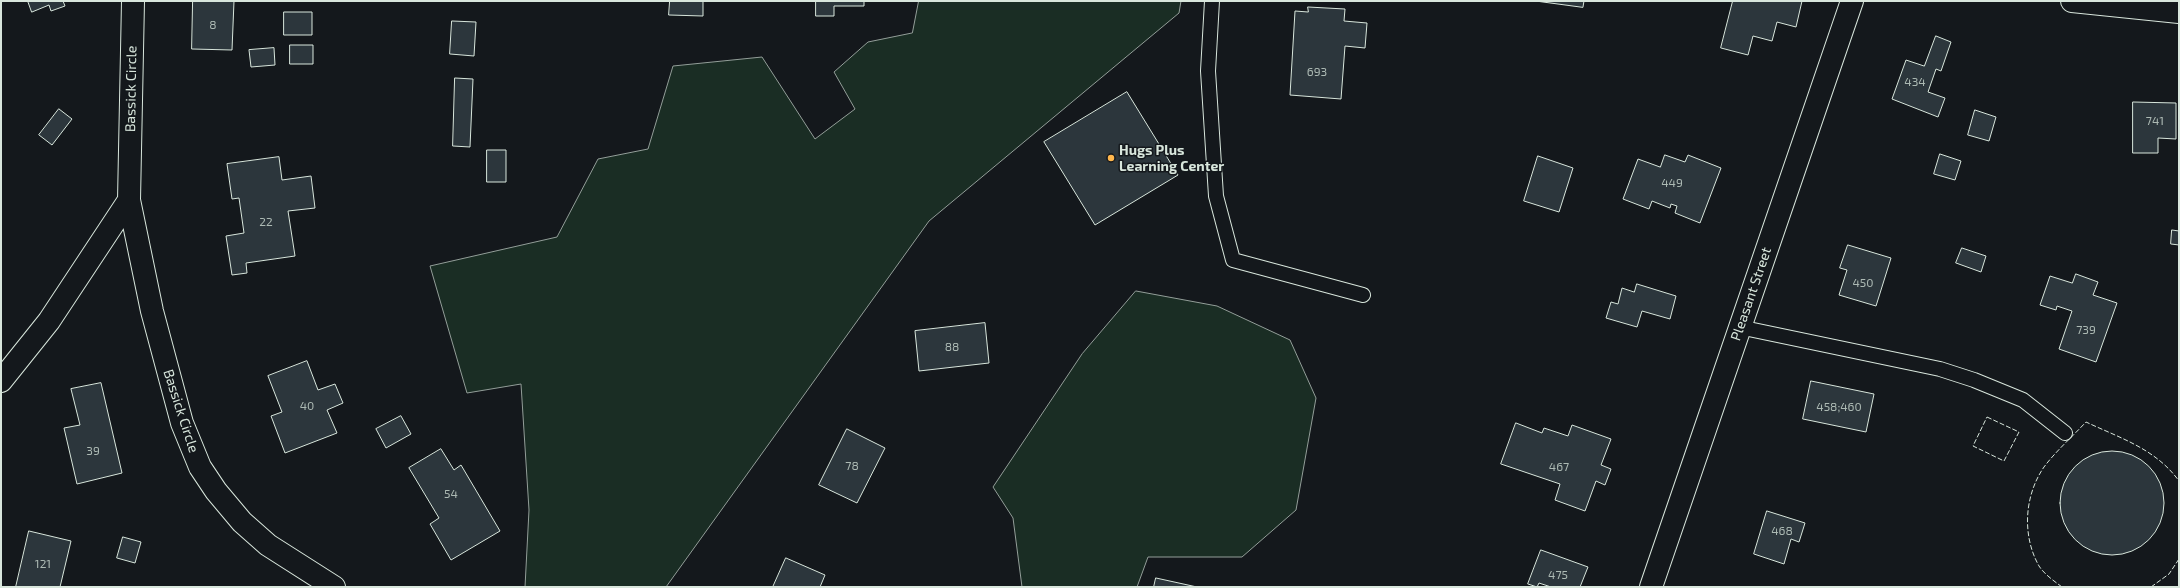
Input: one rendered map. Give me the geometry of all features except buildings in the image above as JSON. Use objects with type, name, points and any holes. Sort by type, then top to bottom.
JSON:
[{"type":"street","name":"Bassick Circle","points":[[133,1],[129,200],[152,311],[182,423],[200,467],[216,491],[242,522],[268,545],[334,587]]},
{"type":"street","name":"Pleasant Street","points":[[1651,587],[1852,1]]},
{"type":"street","points":[[2072,1],[2179,12]]},
{"type":"street","points":[[1,381],[50,321],[129,200]]},
{"type":"lane","points":[[1212,1],[1208,71],[1216,196],[1233,260],[1363,294]]},
{"type":"lane","points":[[1739,327],[1940,369],[1974,380],[2023,400],[2065,433]]},
{"type":"green space","points":[[919,1],[1181,1],[1179,13],[929,221],[666,587],[525,587],[529,510],[521,384],[467,393],[430,266],[557,237],[598,159],[648,149],[673,66],[762,57],[815,139],[855,109],[834,72],[868,42],[912,33]]},
{"type":"green space","points":[[1136,291],[1217,306],[1290,340],[1316,398],[1296,510],[1242,557],[1148,557],[1137,587],[1022,587],[1013,518],[993,487],[1082,354]]},
{"type":"fence","points":[[1987,417],[2019,432],[2004,461],[1973,446],[1987,417]]},
{"type":"fence","points":[[2062,587],[2044,572],[2039,566],[2034,554],[2028,529],[2029,503],[2032,490],[2044,467],[2086,422],[2124,439],[2148,452],[2170,470],[2179,481]]},
{"type":"fence","points":[[2151,587],[2169,574],[2179,559]]},
{"type":"place","name":"Hugs Plus Learning Center","points":[[1111,158]]}]
